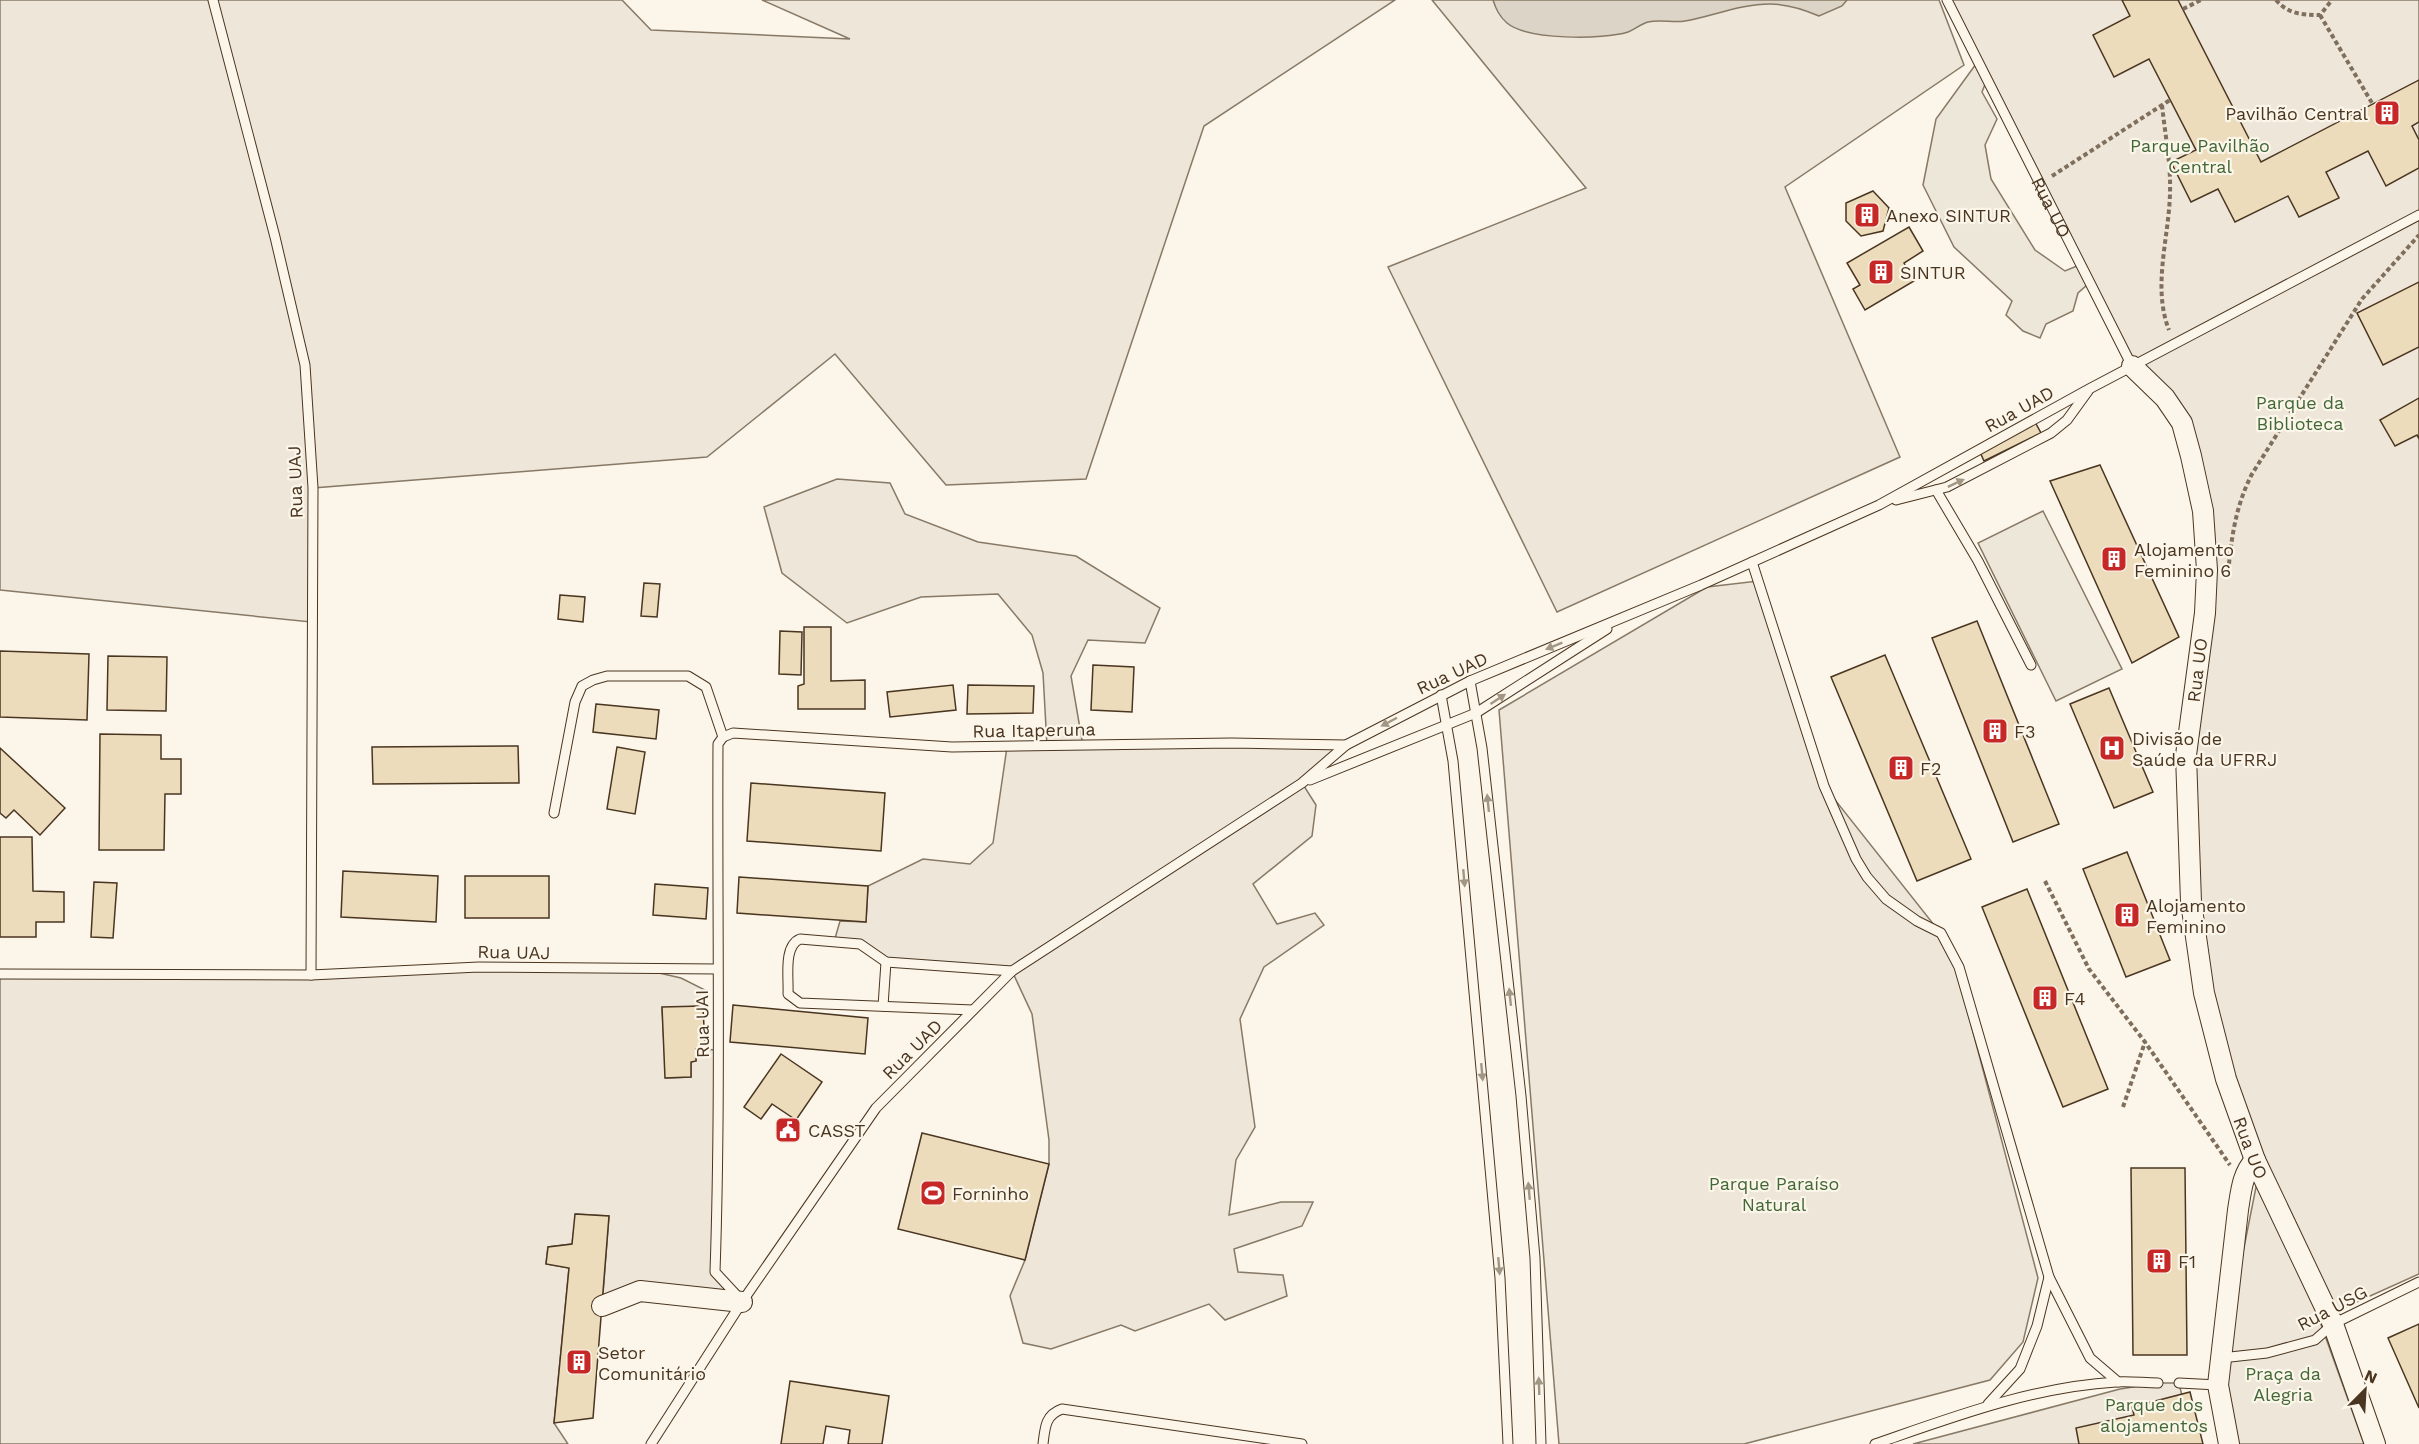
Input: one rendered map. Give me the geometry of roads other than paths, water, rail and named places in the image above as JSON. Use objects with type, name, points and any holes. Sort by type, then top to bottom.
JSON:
[{"type":"street","name":"Rua UO","points":[[2132,366],[2165,398],[2182,423],[2201,499],[2206,537],[2206,591],[2186,755],[2191,902],[2198,962],[2217,1048],[2255,1160],[2333,1324],[2375,1444]]},
{"type":"street","points":[[2229,1444],[2218,1386],[2243,1182],[2247,1170],[2255,1160]]},
{"type":"street","points":[[602,1306],[640,1291],[742,1302]]},
{"type":"lane","name":"Rua UAJ","points":[[213,0],[275,237],[305,365],[313,488],[311,975]]},
{"type":"lane","name":"Rua UO","points":[[1947,0],[2132,366]]},
{"type":"lane","name":"Rua UAD","points":[[651,1444],[742,1302],[876,1108],[1012,971],[1302,783],[1346,745],[1470,681],[1628,616],[1880,506],[2089,389],[2419,215]]},
{"type":"lane","points":[[1880,506],[1936,490],[1978,472],[2051,433],[2067,420],[2089,389]]},
{"type":"lane","points":[[1936,490],[1978,561],[2031,665]]},
{"type":"lane","points":[[1752,562],[1824,786],[1856,859],[1867,877],[1886,898],[1917,921],[1941,933],[1959,967],[2049,1277],[2090,1358],[2118,1382]]},
{"type":"lane","name":"Rua UAD","points":[[1302,783],[1476,713],[1628,616]]},
{"type":"lane","points":[[554,813],[574,702],[582,686],[593,680],[608,676],[688,676],[706,687],[723,737]]},
{"type":"lane","points":[[1470,681],[1485,771],[1525,1142],[1535,1258],[1541,1444]]},
{"type":"lane","points":[[1441,695],[1453,761],[1500,1278],[1508,1444]]},
{"type":"lane","name":"Rua Itaperuna","points":[[723,737],[733,733],[952,747],[1232,743],[1346,745]]},
{"type":"lane","name":"Rua UAI","points":[[723,737],[718,744],[717,969],[720,1136],[716,1272],[742,1302]]},
{"type":"lane","points":[[973,1010],[800,1003],[788,994],[789,948],[800,939],[854,943],[867,948],[886,962],[1012,971]]},
{"type":"lane","points":[[883,1006],[886,962]]},
{"type":"lane","name":"Rua UAJ","points":[[0,974],[311,975],[479,967],[717,969]]},
{"type":"lane","points":[[1987,1405],[2020,1369],[2037,1326],[2049,1277]]},
{"type":"lane","name":"Rua USG","points":[[2221,1358],[2267,1353],[2315,1340],[2333,1324],[2419,1282]]},
{"type":"lane","points":[[1875,1444],[1987,1405],[2067,1388],[2118,1382],[2158,1383]]},
{"type":"lane","points":[[2179,1383],[2218,1386]]},
{"type":"lane","points":[[1042,1444],[1048,1418],[1053,1412],[1062,1409],[1302,1444]]},
{"type":"place","name":"Pavilhão Central","points":[[2387,113]]},
{"type":"place","name":"Anexo SINTUR","points":[[1867,215]]},
{"type":"place","name":"SINTUR","points":[[1881,272]]},
{"type":"place","name":"Alojamento Feminino 6","points":[[2114,559]]},
{"type":"place","name":"F3","points":[[1995,731]]},
{"type":"place","name":"Divisão de Saúde da UFRRJ","points":[[2112,748]]},
{"type":"place","name":"F2","points":[[1901,768]]},
{"type":"place","name":"Alojamento Feminino","points":[[2127,915]]},
{"type":"place","name":"F4","points":[[2045,998]]},
{"type":"place","name":"CASST","points":[[788,1130]]},
{"type":"place","name":"Forninho","points":[[933,1193]]},
{"type":"place","name":"F1","points":[[2159,1261]]},
{"type":"place","name":"Setor Comunitário","points":[[579,1362]]},
{"type":"park label","name":"Parque Pavilhão Central","points":[[2200,155]]},
{"type":"park label","name":"Parque da Biblioteca","points":[[2300,412]]},
{"type":"park label","name":"Parque Paraíso Natural","points":[[1774,1193]]},
{"type":"park label","name":"Praça da Alegria","points":[[2283,1383]]},
{"type":"park label","name":"Parque dos alojamentos","points":[[2154,1414]]}]
